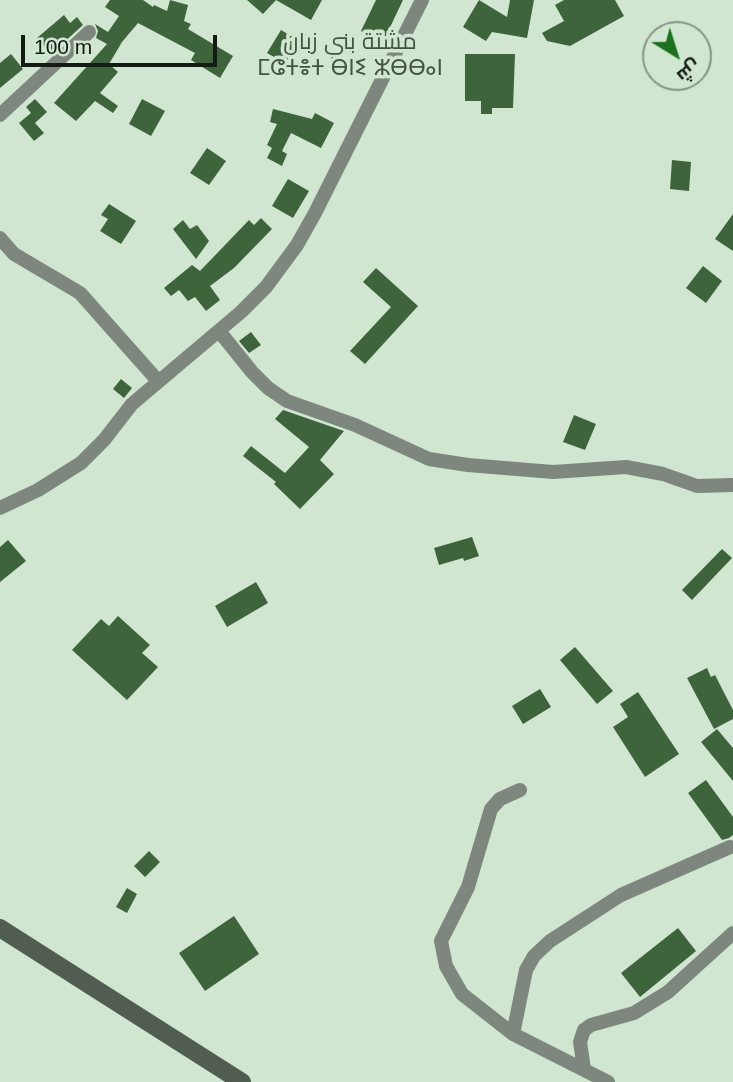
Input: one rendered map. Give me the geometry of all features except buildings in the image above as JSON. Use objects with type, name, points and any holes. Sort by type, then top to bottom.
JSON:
[{"type":"main road","points":[[0,928],[242,1082]]},
{"type":"street","points":[[0,508],[38,490],[81,463],[104,440],[132,404],[219,331],[266,287],[296,245],[361,125],[422,0]]},
{"type":"street","points":[[0,114],[89,32]]},
{"type":"street","points":[[0,238],[14,254],[86,298],[158,381]]},
{"type":"street","points":[[219,331],[234,352],[268,388],[288,401],[355,425],[429,459],[468,466],[553,472],[626,467],[663,474],[697,486],[733,485]]},
{"type":"street","points":[[520,790],[500,799],[491,809],[468,887],[442,942],[446,966],[462,994],[513,1034],[608,1082]]},
{"type":"street","points":[[513,1034],[526,970],[534,956],[550,941],[621,895],[730,847]]},
{"type":"street","points":[[584,1069],[580,1042],[584,1030],[591,1025],[634,1013],[668,992],[733,933]]},
{"type":"district","name":"مشتة بني زبان ⵎⵛⵜⴻⵜ ⴱⵏⵉ ⵣⴱⴱⴰⵏ","points":[[350,56]]}]
